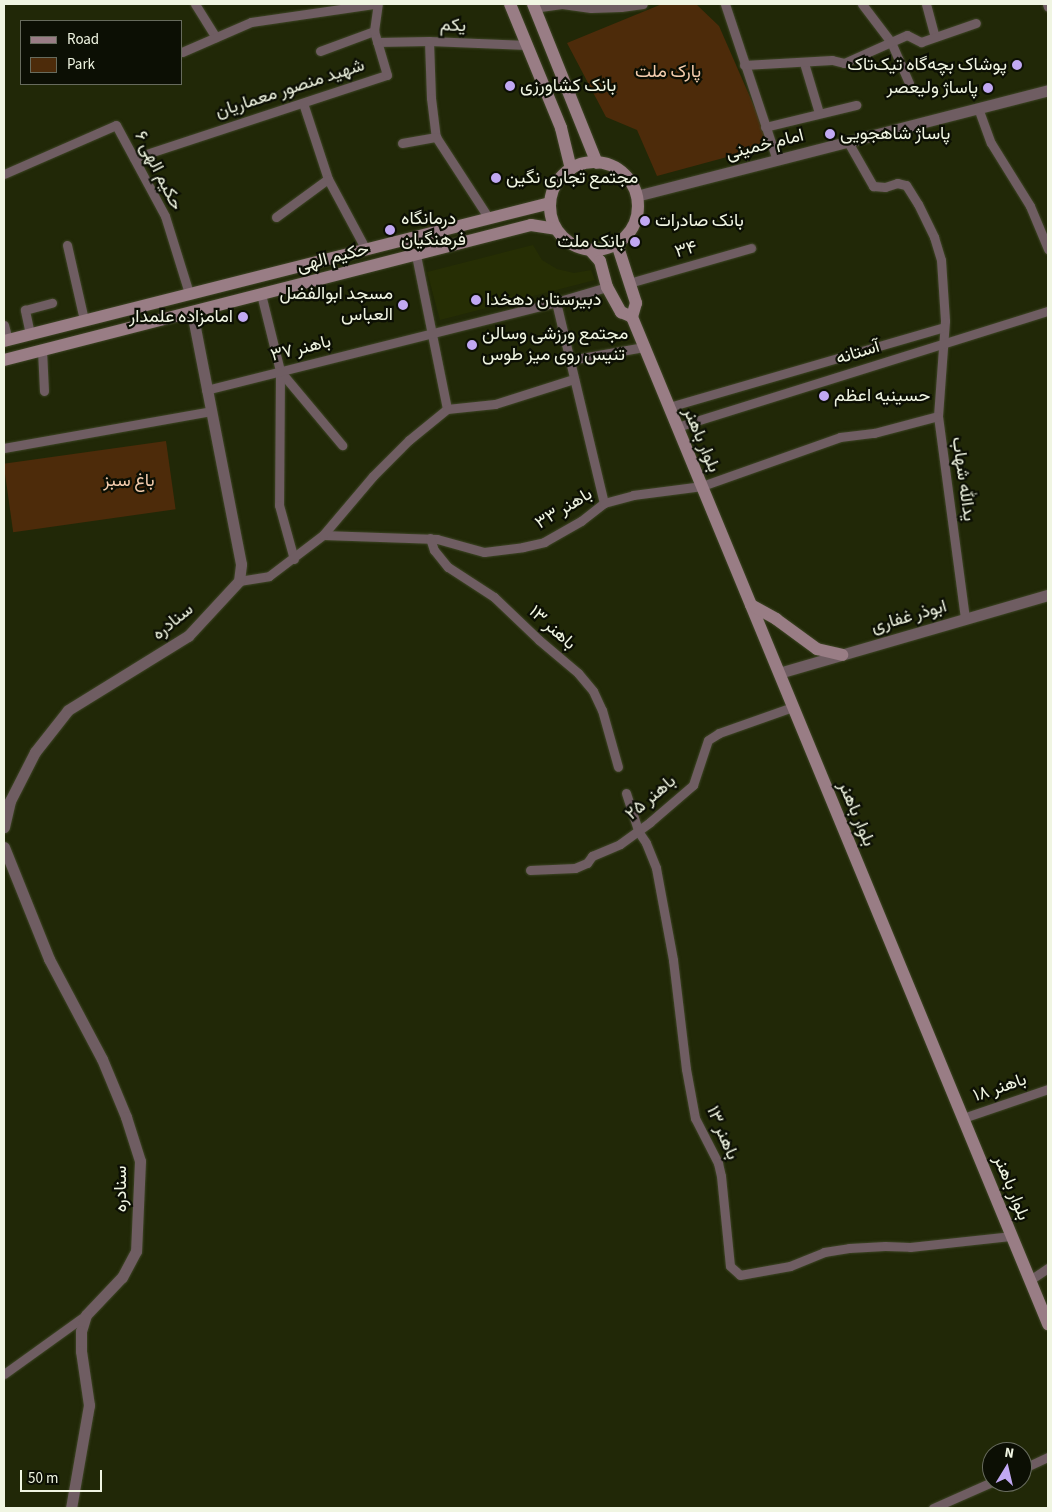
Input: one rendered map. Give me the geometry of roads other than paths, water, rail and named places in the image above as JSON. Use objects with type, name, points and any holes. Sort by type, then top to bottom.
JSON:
[{"type":"main road","points":[[510,4],[561,128],[571,169]]},
{"type":"main road","points":[[533,6],[597,163]]},
{"type":"main road","points":[[539,74],[553,74],[557,66]]},
{"type":"main road","points":[[597,163],[611,166],[622,173],[631,184],[636,196],[637,210],[634,223],[627,235],[616,244],[604,249],[590,250],[577,247],[565,239],[556,229],[551,216],[550,203],[553,189],[560,178],[571,169],[584,164],[597,163]]},
{"type":"main road","name":"حکیم الهی","points":[[6,340],[526,207],[550,203]]},
{"type":"main road","points":[[526,207],[531,225]]},
{"type":"main road","name":"حکیم الهی","points":[[4,360],[531,225],[556,229]]},
{"type":"main road","points":[[590,250],[600,261],[607,287],[621,312],[632,317],[636,303],[616,244]]},
{"type":"main road","points":[[189,293],[192,312]]},
{"type":"main road","name":"بلوار باهنر","points":[[632,317],[1048,1324]]},
{"type":"main road","points":[[751,605],[776,619],[817,649],[842,655]]},
{"type":"street","points":[[195,4],[216,37]]},
{"type":"street","points":[[182,52],[251,22],[374,4]]},
{"type":"street","name":"شهید منصور معماریان","points":[[134,158],[387,75],[374,31],[378,4]]},
{"type":"street","points":[[533,6],[562,4],[591,8],[643,4]]},
{"type":"street","points":[[725,4],[777,160]]},
{"type":"street","points":[[862,4],[891,42],[908,83]]},
{"type":"street","points":[[926,4],[935,37]]},
{"type":"street","points":[[744,65],[832,60],[844,63],[907,36],[921,42],[976,22]]},
{"type":"street","points":[[320,51],[374,31]]},
{"type":"street","points":[[429,41],[431,98],[436,137],[488,217]]},
{"type":"street","name":"یکم","points":[[377,42],[429,41],[527,45]]},
{"type":"street","points":[[804,63],[819,113]]},
{"type":"street","name":"امام خمینی","points":[[636,196],[1048,90]]},
{"type":"street","points":[[303,102],[328,178],[342,208],[365,248]]},
{"type":"street","points":[[765,126],[856,105]]},
{"type":"street","points":[[978,108],[991,143],[1030,206],[1048,249]]},
{"type":"street","name":"حکیم الهی ۶","points":[[4,174],[116,125],[165,216],[189,293]]},
{"type":"street","points":[[402,143],[436,137]]},
{"type":"street","name":"یدالله شهاب","points":[[848,142],[873,186],[885,188],[897,183],[906,185],[918,204],[934,237],[941,260],[944,327],[938,416],[952,509],[965,619]]},
{"type":"street","points":[[276,218],[328,178]]},
{"type":"street","points":[[67,245],[84,320]]},
{"type":"street","name":"۳۴","points":[[629,283],[751,248]]},
{"type":"street","points":[[416,255],[433,333],[446,409]]},
{"type":"street","name":"باهنر ۳۷","points":[[206,390],[556,302],[607,287]]},
{"type":"street","points":[[261,294],[280,371],[279,505],[294,559]]},
{"type":"street","points":[[556,302],[604,503]]},
{"type":"street","points":[[30,334],[25,310],[52,304]]},
{"type":"street","name":"آستانه","points":[[677,427],[1048,311]]},
{"type":"street","points":[[192,312],[241,564],[239,581],[269,576],[294,559],[323,535],[374,476],[409,440],[446,409],[494,404],[574,379]]},
{"type":"street","points":[[4,325],[6,340]]},
{"type":"street","name":"آستانه","points":[[669,406],[944,327]]},
{"type":"street","points":[[570,360],[644,347]]},
{"type":"street","points":[[42,350],[44,392]]},
{"type":"street","points":[[280,371],[342,445]]},
{"type":"street","points":[[4,448],[210,411]]},
{"type":"street","name":"باهنر ۳۳","points":[[323,535],[430,538],[484,552],[523,547],[544,542],[581,521],[604,503],[633,495],[702,486],[840,437],[874,433],[938,416]]},
{"type":"street","name":"باهنر ۱۳","points":[[430,538],[434,550],[448,567],[494,597],[539,640],[578,673],[593,691],[602,710],[618,767]]},
{"type":"street","name":"سنادره","points":[[4,827],[10,801],[35,752],[68,710],[188,636],[239,581]]},
{"type":"street","name":"ابوذر غفاری","points":[[779,673],[1048,595]]},
{"type":"street","name":"باهنر ۲۵","points":[[530,870],[575,868],[586,863],[592,856],[620,844],[693,785],[708,740],[719,733],[793,707]]},
{"type":"street","name":"باهنر ۱۳","points":[[626,793],[638,831],[646,843],[656,868],[673,960],[686,1068],[695,1118],[718,1163],[722,1176],[730,1266],[740,1275],[790,1266],[824,1252],[849,1248],[910,1247],[1012,1236]]},
{"type":"street","name":"سنادره","points":[[4,847],[49,959],[102,1059],[126,1117],[140,1161],[136,1251],[122,1277],[86,1315]]},
{"type":"street","name":"باهنر ۱۸","points":[[963,1118],[1048,1089]]},
{"type":"street","points":[[1030,1280],[1048,1268]]},
{"type":"street","points":[[4,1374],[86,1315]]},
{"type":"street","points":[[71,1508],[89,1405],[80,1351],[81,1331],[86,1315]]},
{"type":"street","points":[[1032,1464],[1048,1457]]},
{"type":"street","points":[[933,1508],[982,1486]]},
{"type":"place","name":"پوشاک بچه‌گاه تیک‌تاک","points":[[1017,65]]},
{"type":"place","name":"بانک کشاورزی","points":[[510,86]]},
{"type":"place","name":"پاساژ ولیعصر","points":[[988,88]]},
{"type":"place","name":"پاساژ شاهجویی","points":[[830,134]]},
{"type":"place","name":"مجتمع تجاری نگین","points":[[496,178]]},
{"type":"place","name":"بانک صادرات","points":[[645,221]]},
{"type":"place","name":"درمانگاه فرهنگیان","points":[[390,230]]},
{"type":"place","name":"بانک ملت","points":[[635,242]]},
{"type":"place","name":"دبیرستان دهخدا","points":[[476,300]]},
{"type":"place","name":"مسجد ابوالفضل العباس","points":[[403,305]]},
{"type":"place","name":"امامزاده علمدار","points":[[243,317]]},
{"type":"place","name":"مجتمع ورزشی وسالن تنیس روی میز طوس","points":[[472,345]]},
{"type":"place","name":"حسینیه اعظم","points":[[824,396]]},
{"type":"park label","name":"پارک ملت","points":[[668,72]]},
{"type":"park label","name":"باغ سبز","points":[[129,481]]}]
